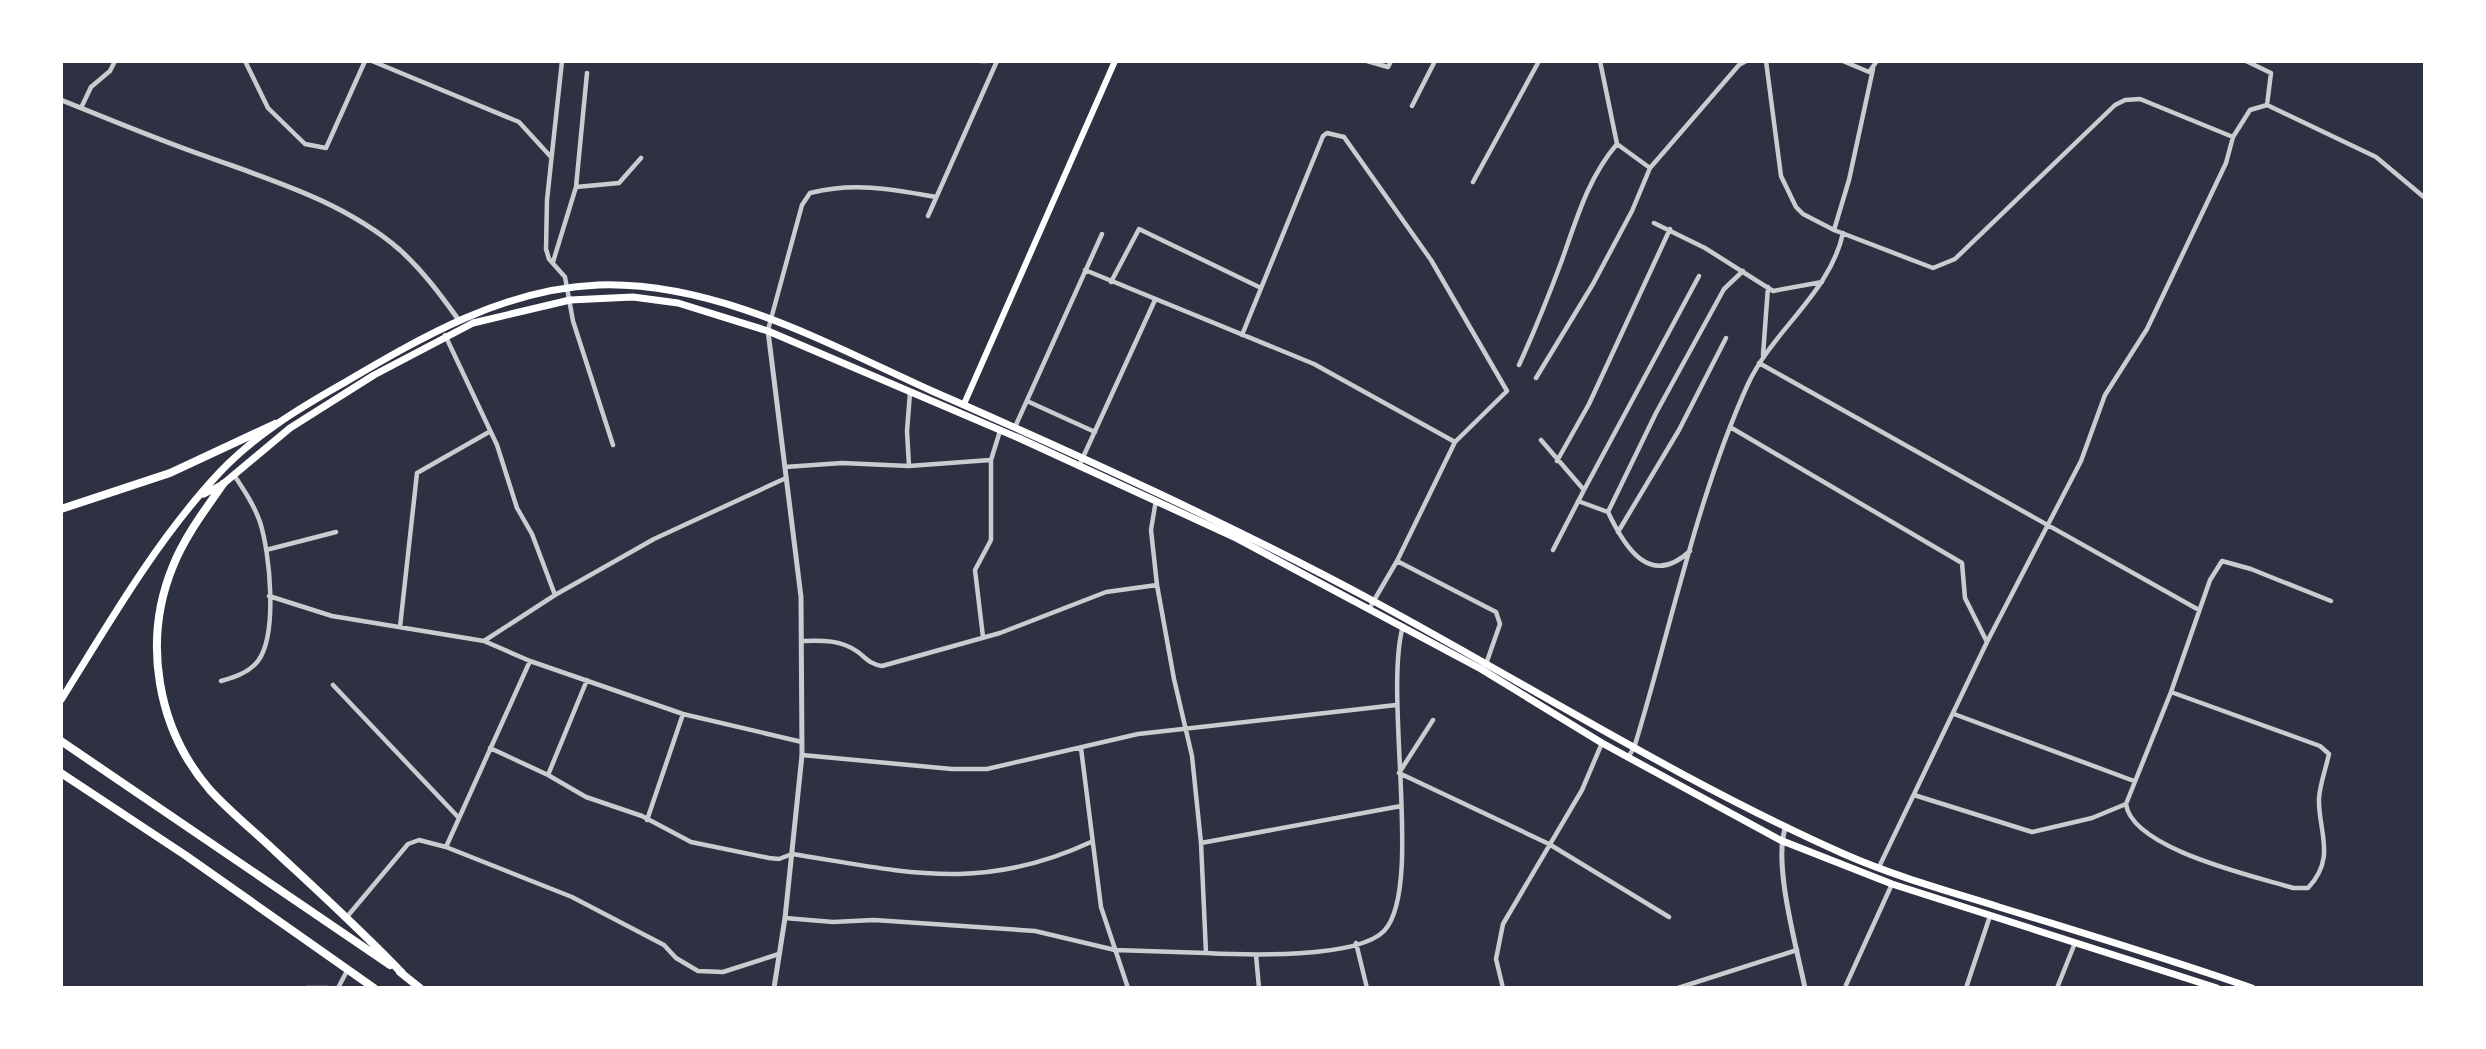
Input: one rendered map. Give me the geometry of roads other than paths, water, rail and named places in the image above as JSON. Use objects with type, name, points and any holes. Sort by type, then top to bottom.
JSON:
[{"type":"highway","points":[[61,509],[170,473],[275,424]]},
{"type":"highway","points":[[223,484],[181,548],[167,582],[156,651],[164,706],[176,739],[211,790],[402,974]]},
{"type":"highway","points":[[61,741],[419,988]]},
{"type":"highway","points":[[61,774],[374,988]]},
{"type":"main road","points":[[964,404],[1115,61]]},
{"type":"main road","points":[[61,700],[122,603],[200,496],[227,465],[275,424],[458,319],[505,302],[568,288],[596,285],[666,289],[769,320],[1015,428],[1292,566],[1369,609],[1404,623],[1634,748],[1786,826],[1879,867],[2252,988]]},
{"type":"main road","points":[[200,496],[223,484],[290,428],[445,335],[494,316],[570,300],[621,297],[657,299],[768,331],[958,414],[1081,462],[1227,525],[1376,602],[1404,623]]},
{"type":"main road","points":[[1484,666],[1602,743],[1780,840],[1892,884],[2217,988]]},
{"type":"street","points":[[81,107],[91,87],[110,71],[115,61]]},
{"type":"street","points":[[244,61],[268,108],[305,144],[327,148],[365,61]]},
{"type":"street","points":[[372,61],[519,122],[551,157]]},
{"type":"street","points":[[562,61],[551,157],[547,254],[564,274],[573,321],[613,444]]},
{"type":"street","points":[[981,61],[987,61]]},
{"type":"street","points":[[928,216],[997,61]]},
{"type":"street","points":[[1367,61],[1382,67],[1388,66],[1391,61]]},
{"type":"street","points":[[1412,106],[1435,61]]},
{"type":"street","points":[[1473,182],[1539,61]]},
{"type":"street","points":[[1600,61],[1618,144],[1650,168]]},
{"type":"street","points":[[1536,378],[1593,284],[1632,211],[1650,168],[1739,65],[1746,61]]},
{"type":"street","points":[[1766,61],[1777,154],[1785,188],[1803,214],[1834,230],[1933,268],[1949,263],[2125,100],[2140,99],[2233,137]]},
{"type":"street","points":[[1843,61],[1864,71],[1873,69]]},
{"type":"street","points":[[1834,230],[1849,180],[1877,61]]},
{"type":"street","points":[[2246,61],[2272,73],[2266,106]]},
{"type":"street","points":[[553,263],[576,187],[587,73]]},
{"type":"street","points":[[61,100],[266,177],[344,214],[398,249],[426,276],[462,328]]},
{"type":"street","points":[[1879,867],[1987,642],[2081,461],[2105,396],[2147,329],[2226,163],[2233,137],[2250,110],[2266,106],[2376,157],[2425,198]]},
{"type":"street","points":[[1242,335],[1259,287],[1323,136],[1327,133],[1344,137],[1432,260],[1506,386],[1506,395],[1455,442],[1376,602],[1369,609]]},
{"type":"street","points":[[1519,365],[1563,257],[1580,205],[1604,159],[1618,144]]},
{"type":"street","points":[[576,187],[619,183],[640,158]]},
{"type":"street","points":[[774,988],[785,918],[802,755],[803,641],[801,597],[768,331],[769,320],[802,205],[810,193],[837,186],[867,185],[936,197]]},
{"type":"street","points":[[1654,223],[1670,229],[1779,291],[1822,282]]},
{"type":"street","points":[[1111,282],[1139,229],[1259,287]]},
{"type":"street","points":[[1557,461],[1589,404],[1670,229]]},
{"type":"street","points":[[1628,757],[1634,748],[1691,550],[1730,427],[1759,363],[1822,282],[1840,248],[1843,233]]},
{"type":"street","points":[[1015,428],[1102,234]]},
{"type":"street","points":[[1086,270],[1314,364],[1455,442]]},
{"type":"street","points":[[1608,512],[1656,413],[1724,289],[1743,271]]},
{"type":"street","points":[[1553,550],[1699,276]]},
{"type":"street","points":[[1763,357],[1768,287]]},
{"type":"street","points":[[1081,462],[1155,300]]},
{"type":"street","points":[[445,335],[497,445],[517,508],[532,534],[555,595]]},
{"type":"street","points":[[1618,532],[1679,429],[1726,338]]},
{"type":"street","points":[[1759,363],[2046,527],[2199,610]]},
{"type":"street","points":[[909,466],[907,423],[911,393]]},
{"type":"street","points":[[1027,401],[1095,432]]},
{"type":"street","points":[[958,414],[964,404]]},
{"type":"street","points":[[1730,427],[1962,563],[1965,598],[1987,642]]},
{"type":"street","points":[[984,638],[975,570],[991,540],[991,460],[1000,431]]},
{"type":"street","points":[[400,627],[417,473],[489,432]]},
{"type":"street","points":[[1541,440],[1584,490]]},
{"type":"street","points":[[785,467],[842,463],[909,466],[991,460]]},
{"type":"street","points":[[220,681],[242,675],[263,652],[268,635],[266,550],[253,505],[234,474]]},
{"type":"street","points":[[484,641],[555,595],[654,539],[786,478]]},
{"type":"street","points":[[1156,499],[1151,530],[1157,584],[1192,756],[1206,953]]},
{"type":"street","points":[[1578,501],[1608,512],[1627,547],[1644,563],[1661,566],[1679,562],[1691,550]]},
{"type":"street","points":[[266,550],[336,532]]},
{"type":"street","points":[[2171,692],[2320,746],[2329,754],[2319,799],[2326,848],[2316,878],[2308,888],[2293,888],[2161,842],[2131,819],[2126,804],[2171,692],[2216,568],[2226,560],[2331,601]]},
{"type":"street","points":[[1397,561],[1496,612],[1500,624],[1484,666]]},
{"type":"street","points":[[803,641],[836,642],[859,652],[872,664],[882,666],[984,638],[1106,592],[1157,584]]},
{"type":"street","points":[[269,596],[332,616],[484,641],[530,661],[684,714],[802,742]]},
{"type":"street","points":[[785,918],[833,922],[874,920],[1035,931],[1115,950],[1256,955],[1310,953],[1374,938],[1385,931],[1394,910],[1402,868],[1396,705],[1404,623]]},
{"type":"street","points":[[446,847],[530,661]]},
{"type":"street","points":[[548,775],[587,680]]},
{"type":"street","points":[[332,685],[459,818]]},
{"type":"street","points":[[802,755],[970,769],[1010,764],[1138,734],[1396,705]]},
{"type":"street","points":[[647,820],[684,714]]},
{"type":"street","points":[[1954,714],[2134,781]]},
{"type":"street","points":[[1399,773],[1433,720]]},
{"type":"street","points":[[1503,988],[1496,958],[1498,939],[1507,916],[1587,780],[1602,743]]},
{"type":"street","points":[[490,748],[548,775],[586,797],[647,820],[691,842],[779,859],[792,854],[904,872],[958,875],[1017,870],[1091,842]]},
{"type":"street","points":[[1081,748],[1101,907],[1128,988]]},
{"type":"street","points":[[1399,773],[1549,844],[1669,917]]},
{"type":"street","points":[[1914,795],[2032,832],[2092,818],[2126,804]]},
{"type":"street","points":[[1200,843],[1401,806]]},
{"type":"street","points":[[1786,826],[1780,840],[1788,909],[1805,988]]},
{"type":"street","points":[[346,918],[408,844],[419,839],[572,897],[664,945],[676,958],[698,971],[723,972],[779,954]]},
{"type":"street","points":[[1846,985],[1892,884]]},
{"type":"street","points":[[1966,988],[1990,915]]},
{"type":"street","points":[[2057,988],[2075,942]]},
{"type":"street","points":[[1356,943],[1367,988]]},
{"type":"street","points":[[1678,988],[1797,950]]},
{"type":"street","points":[[1256,955],[1259,988]]},
{"type":"street","points":[[338,988],[348,968]]},
{"type":"street","points":[[307,988],[328,988]]}]
